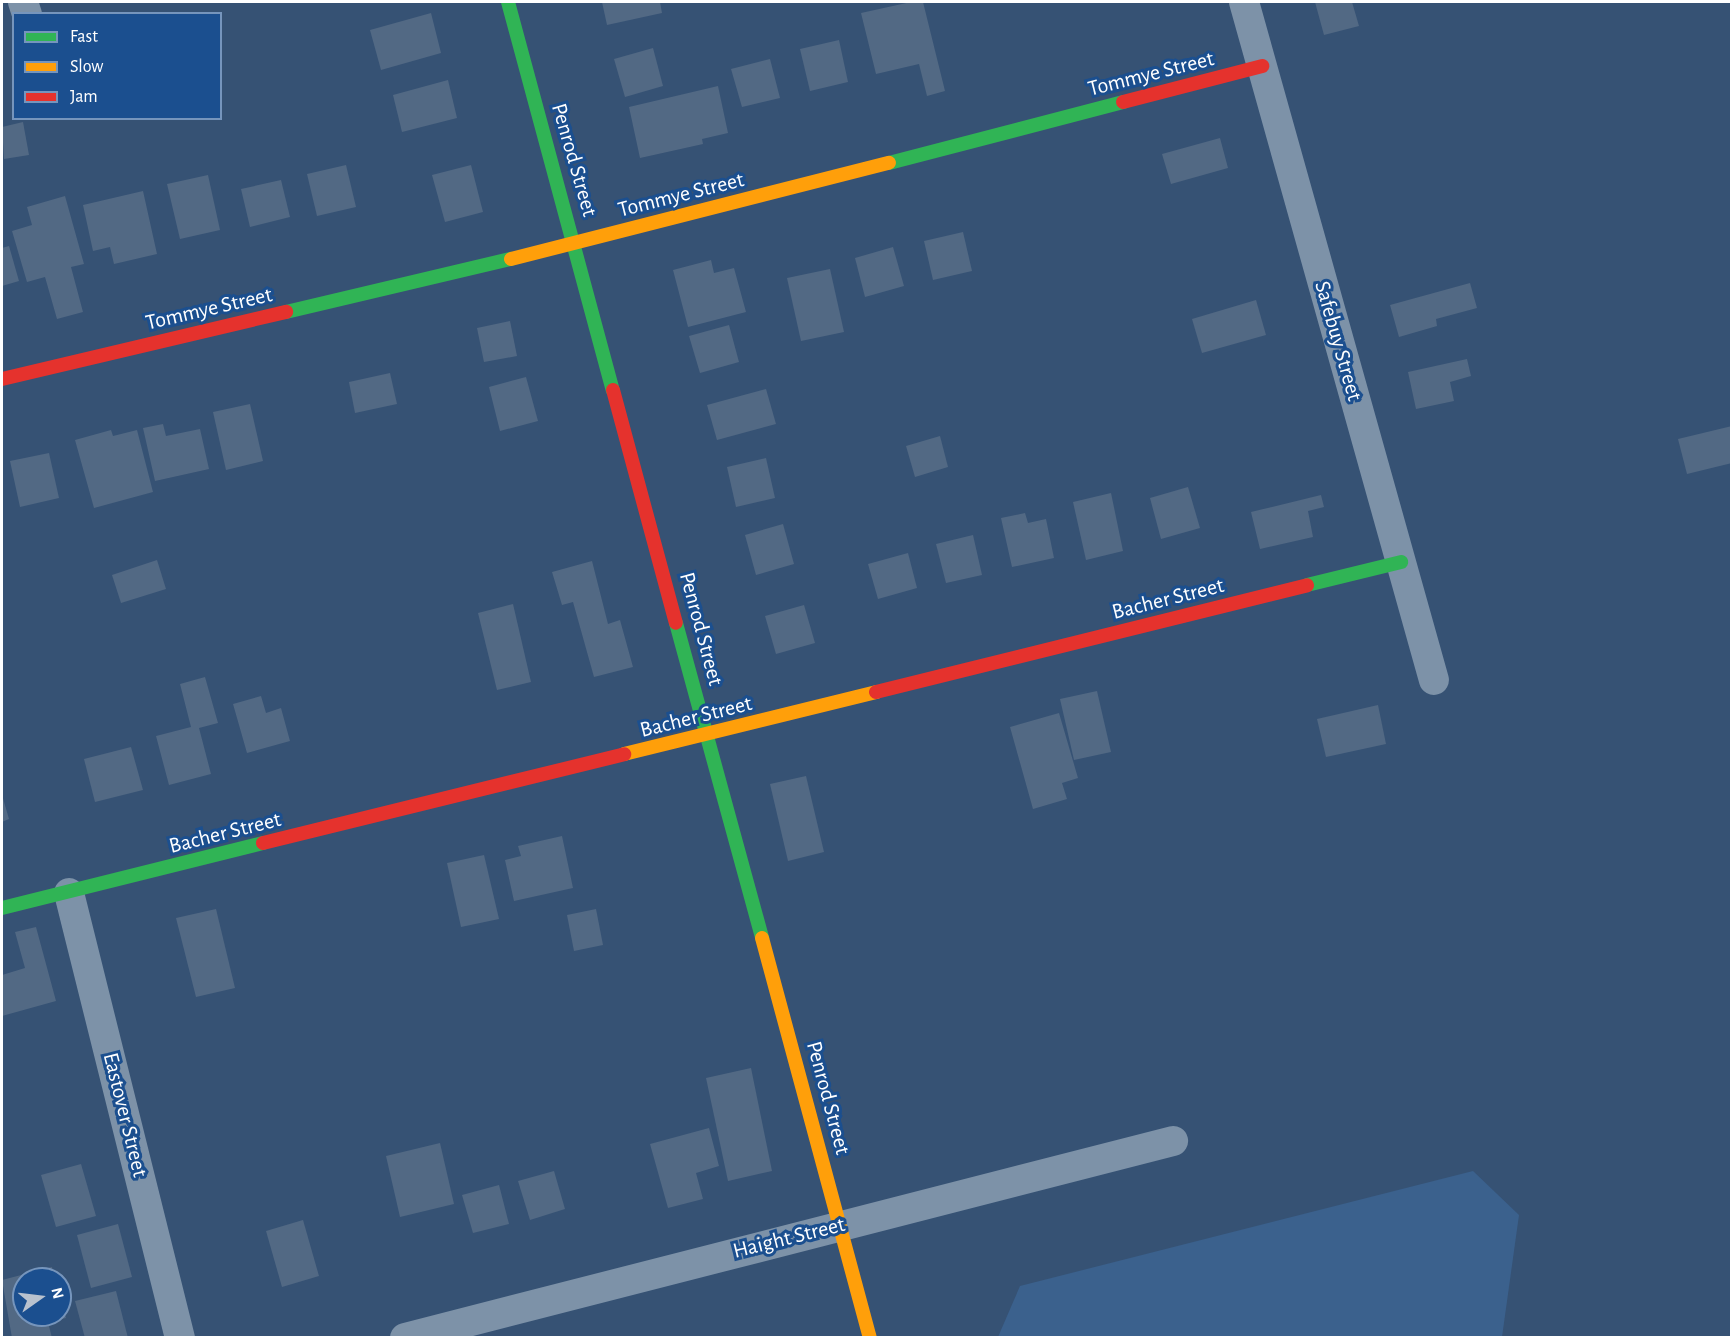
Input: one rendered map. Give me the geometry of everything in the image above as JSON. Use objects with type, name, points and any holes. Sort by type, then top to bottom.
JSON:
[{"type":"street","name":"Penrod Street","points":[[508,2],[576,244],[870,1338]]},
{"type":"street","name":"Safebuy Street","points":[[1244,2],[1434,680]]},
{"type":"street","name":"Tommye Street","points":[[2,379],[576,244],[1263,66]]},
{"type":"street","name":"Bacher Street","points":[[2,908],[707,736],[1401,562]]},
{"type":"street","name":"Eastover Street","points":[[69,893],[180,1338]]},
{"type":"street","name":"Haight Street","points":[[405,1338],[841,1224],[1173,1141]]},
{"type":"water","points":[[1473,1171],[1519,1215],[1502,1337],[998,1337],[1020,1286]]},
{"type":"building","points":[[602,2],[660,2],[662,13],[607,25]]},
{"type":"building","points":[[911,2],[923,2],[945,91],[927,96],[919,64],[876,74],[861,13]]},
{"type":"building","points":[[1315,2],[1352,2],[1359,26],[1324,35]]},
{"type":"building","points":[[431,13],[441,53],[381,70],[370,30]]},
{"type":"building","points":[[839,40],[848,82],[810,91],[800,49]]},
{"type":"building","points":[[653,48],[663,86],[625,97],[614,59]]},
{"type":"building","points":[[770,59],[780,98],[742,107],[731,69]]},
{"type":"building","points":[[448,80],[457,118],[402,132],[393,95]]},
{"type":"building","points":[[718,86],[728,133],[702,139],[703,144],[640,158],[629,107]]},
{"type":"building","points":[[23,122],[29,155],[4,159],[2,127]]},
{"type":"building","points":[[1220,138],[1228,168],[1171,184],[1162,154]]},
{"type":"building","points":[[346,165],[356,207],[317,216],[307,174]]},
{"type":"building","points":[[471,165],[483,212],[445,222],[432,175]]},
{"type":"building","points":[[208,175],[220,230],[180,239],[167,184]]},
{"type":"building","points":[[281,180],[290,217],[250,227],[241,189]]},
{"type":"building","points":[[143,191],[157,254],[114,264],[110,247],[93,251],[83,205]]},
{"type":"building","points":[[65,196],[84,264],[71,267],[83,312],[57,319],[45,277],[27,282],[12,231],[32,225],[27,207]]},
{"type":"building","points":[[963,232],[972,271],[933,280],[924,241]]},
{"type":"building","points":[[9,246],[19,281],[2,286],[2,248]]},
{"type":"building","points":[[893,247],[904,286],[865,297],[855,258]]},
{"type":"building","points":[[711,260],[714,273],[734,268],[746,312],[688,327],[673,270]]},
{"type":"building","points":[[830,269],[844,332],[801,341],[787,278]]},
{"type":"building","points":[[1470,283],[1477,308],[1436,319],[1437,326],[1399,337],[1390,305]]},
{"type":"building","points":[[1256,300],[1266,335],[1202,353],[1192,319]]},
{"type":"building","points":[[510,321],[517,356],[484,362],[477,328]]},
{"type":"building","points":[[729,325],[739,362],[700,373],[689,336]]},
{"type":"building","points":[[1467,359],[1471,376],[1450,382],[1454,401],[1416,409],[1408,372]]},
{"type":"building","points":[[390,373],[397,404],[355,413],[349,382]]},
{"type":"building","points":[[526,377],[538,421],[500,431],[489,387]]},
{"type":"building","points":[[766,389],[776,424],[717,440],[707,405]]},
{"type":"building","points":[[250,404],[263,461],[226,470],[213,412]]},
{"type":"building","points":[[163,424],[166,436],[200,429],[209,469],[155,481],[143,428]]},
{"type":"building","points":[[1732,426],[1732,463],[1687,474],[1678,439]]},
{"type":"building","points":[[111,430],[113,436],[137,430],[153,492],[94,508],[75,440]]},
{"type":"building","points":[[940,436],[948,467],[915,477],[906,446]]},
{"type":"building","points":[[49,453],[59,498],[20,507],[10,461]]},
{"type":"building","points":[[766,458],[775,498],[736,507],[727,467]]},
{"type":"building","points":[[1188,487],[1200,528],[1161,539],[1150,498]]},
{"type":"building","points":[[1111,493],[1123,551],[1086,560],[1073,502]]},
{"type":"building","points":[[1321,495],[1324,507],[1308,511],[1313,537],[1260,549],[1251,512]]},
{"type":"building","points":[[1025,513],[1028,523],[1046,519],[1054,558],[1012,567],[1001,518]]},
{"type":"building","points":[[783,524],[794,564],[756,575],[745,535]]},
{"type":"building","points":[[973,535],[982,575],[946,583],[936,544]]},
{"type":"building","points":[[908,553],[917,588],[878,599],[868,564]]},
{"type":"building","points":[[157,560],[166,589],[121,603],[112,575]]},
{"type":"building","points":[[592,561],[608,624],[620,620],[633,667],[594,677],[573,602],[562,605],[552,572]]},
{"type":"building","points":[[513,604],[531,682],[497,690],[478,613]]},
{"type":"building","points":[[804,605],[815,643],[776,654],[765,616]]},
{"type":"building","points":[[205,677],[218,723],[199,728],[211,774],[169,785],[156,736],[191,727],[180,684]]},
{"type":"building","points":[[1097,691],[1111,752],[1074,760],[1060,699]]},
{"type":"building","points":[[261,696],[266,713],[281,708],[290,741],[247,753],[233,704]]},
{"type":"building","points":[[1378,705],[1386,744],[1326,757],[1317,719]]},
{"type":"building","points":[[1059,713],[1078,778],[1062,783],[1067,799],[1033,809],[1010,727]]},
{"type":"building","points":[[131,747],[143,790],[95,802],[84,759]]},
{"type":"building","points":[[806,776],[824,852],[788,861],[770,784]]},
{"type":"building","points":[[2,795],[9,819],[2,822]]},
{"type":"building","points":[[562,836],[573,888],[514,901],[505,860],[521,856],[518,846]]},
{"type":"building","points":[[484,855],[499,919],[461,927],[447,863]]},
{"type":"building","points":[[216,909],[235,988],[196,997],[176,918]]},
{"type":"building","points":[[596,909],[603,945],[574,951],[567,915]]},
{"type":"building","points":[[36,927],[56,1001],[2,1016],[2,975],[25,968],[15,932]]},
{"type":"building","points":[[751,1068],[772,1171],[728,1181],[706,1078]]},
{"type":"building","points":[[709,1128],[719,1166],[696,1173],[703,1199],[668,1208],[650,1144]]},
{"type":"building","points":[[440,1143],[454,1204],[400,1217],[386,1156]]},
{"type":"building","points":[[81,1164],[96,1216],[56,1227],[41,1175]]},
{"type":"building","points":[[554,1171],[565,1209],[530,1220],[518,1181]]},
{"type":"building","points":[[499,1185],[509,1224],[473,1233],[462,1195]]},
{"type":"building","points":[[303,1220],[319,1276],[282,1287],[266,1231]]},
{"type":"building","points":[[118,1224],[132,1277],[91,1288],[77,1235]]},
{"type":"building","points":[[12,1277],[12,1327],[49,1327],[52,1338],[12,1338],[2,1280]]},
{"type":"building","points":[[116,1291],[128,1338],[85,1338],[75,1301]]},
{"type":"traffic: fast","points":[[508,2],[613,390]]},
{"type":"traffic: fast","points":[[889,163],[1123,102]]},
{"type":"traffic: fast","points":[[286,312],[511,259]]},
{"type":"traffic: fast","points":[[1307,585],[1401,562]]},
{"type":"traffic: fast","points":[[676,623],[762,938]]},
{"type":"traffic: fast","points":[[2,908],[263,843]]},
{"type":"traffic: slow","points":[[511,259],[889,163]]},
{"type":"traffic: slow","points":[[624,754],[876,692]]},
{"type":"traffic: slow","points":[[762,938],[870,1338]]},
{"type":"traffic: jam","points":[[1123,102],[1262,66]]},
{"type":"traffic: jam","points":[[2,379],[286,312]]},
{"type":"traffic: jam","points":[[613,390],[676,623]]},
{"type":"traffic: jam","points":[[876,692],[1307,585]]},
{"type":"traffic: jam","points":[[263,843],[624,754]]}]
